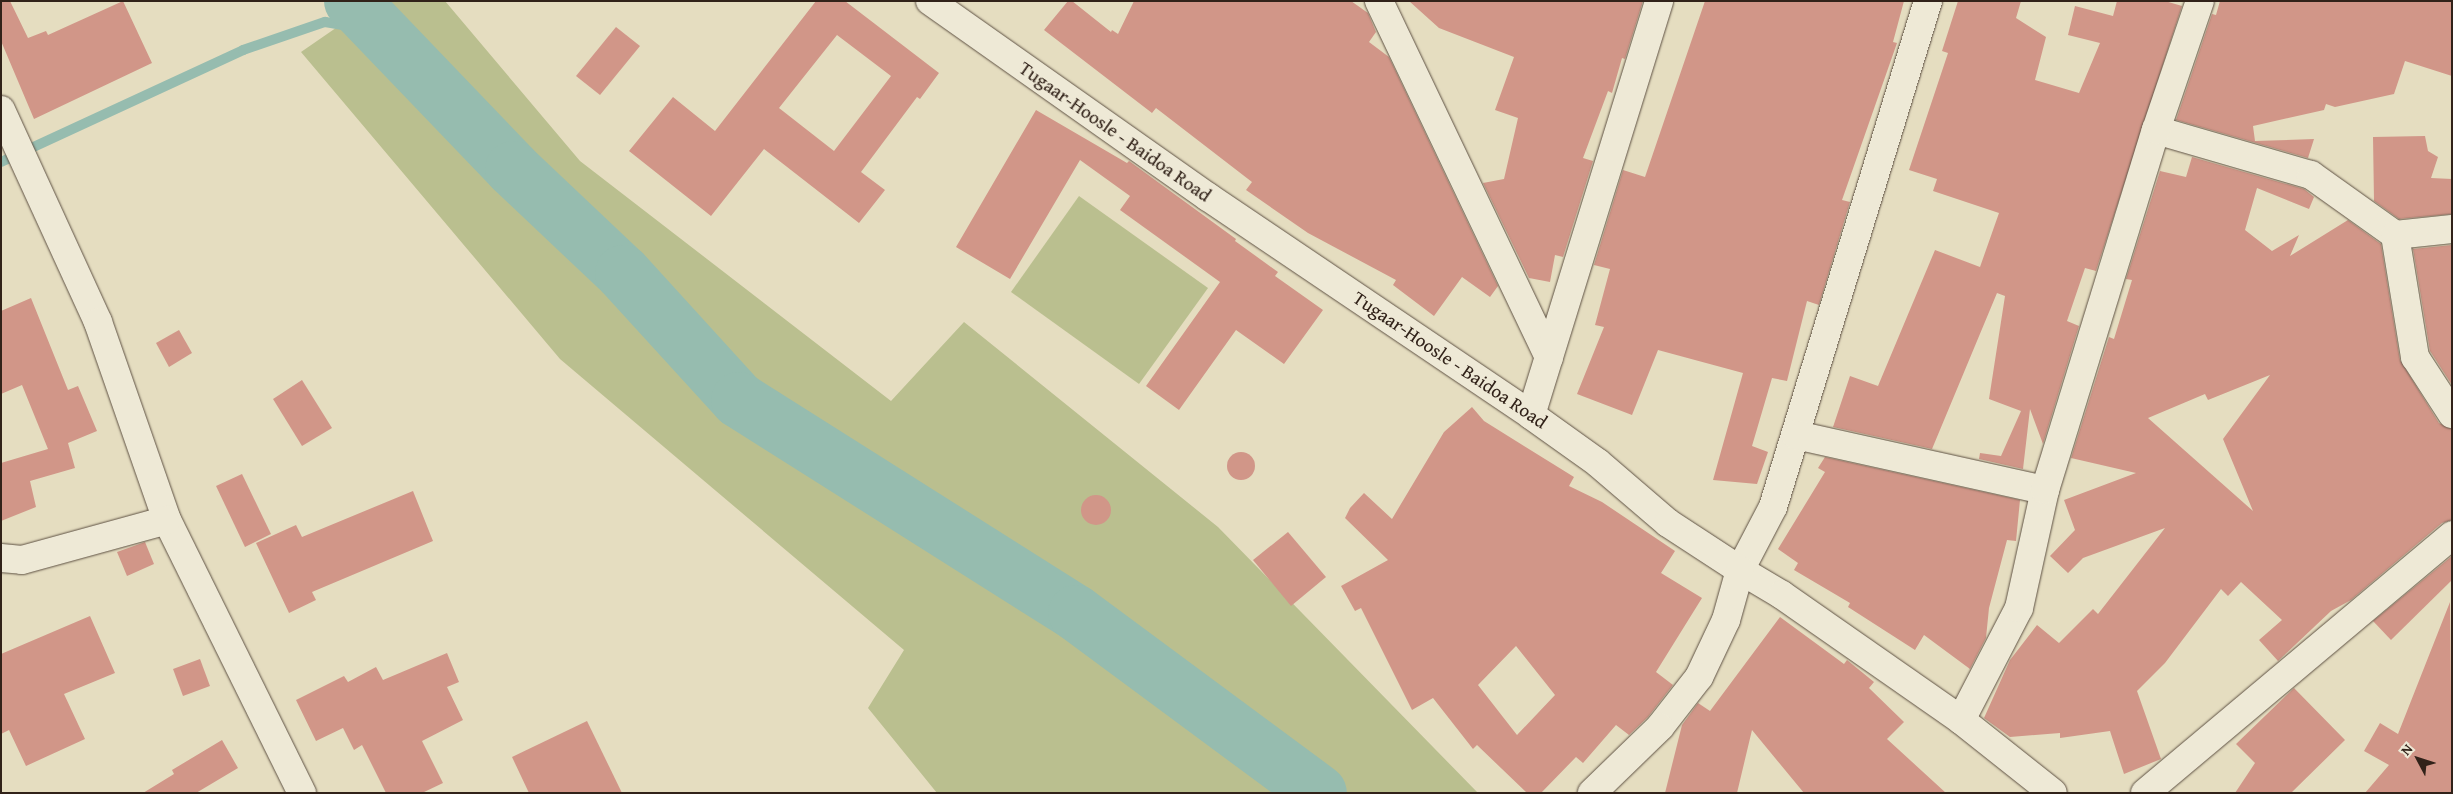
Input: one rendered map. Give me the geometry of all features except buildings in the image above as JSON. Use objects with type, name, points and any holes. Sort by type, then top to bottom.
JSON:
[{"type":"street","name":"Tugaar-Hoosle - Baidoa Road","points":[[930,1],[1208,197],[1531,415],[1598,464],[1668,523],[1782,595],[1961,720],[2054,793]]},
{"type":"street","points":[[1378,1],[1549,356]]},
{"type":"street","points":[[1531,415],[1659,1]]},
{"type":"street","points":[[1592,793],[1660,727],[1699,677],[1726,620],[1740,570],[1773,507],[1928,1]]},
{"type":"street","points":[[1961,720],[2019,608],[2045,490],[2156,130],[2200,1]]},
{"type":"street","points":[[1,110],[98,322],[167,520],[302,793]]},
{"type":"street","points":[[2156,130],[2311,175],[2396,235],[2452,229]]},
{"type":"street","points":[[2396,235],[2416,356],[2452,414]]},
{"type":"street","points":[[1796,435],[2045,490]]},
{"type":"street","points":[[1,558],[22,560],[167,520]]},
{"type":"street","points":[[2145,793],[2452,535]]},
{"type":"green space","points":[[375,1],[445,1],[580,161],[891,401],[964,322],[1218,527],[1478,793],[937,793],[868,708],[904,650],[560,359],[301,52]]},
{"type":"green space","points":[[1079,196],[1208,288],[1139,384],[1011,292]]},
{"type":"waterway","points":[[352,1],[513,169],[623,273],[739,400],[1076,613],[1319,793]]},
{"type":"waterway","points":[[1,162],[243,50],[325,22],[378,31]]}]
